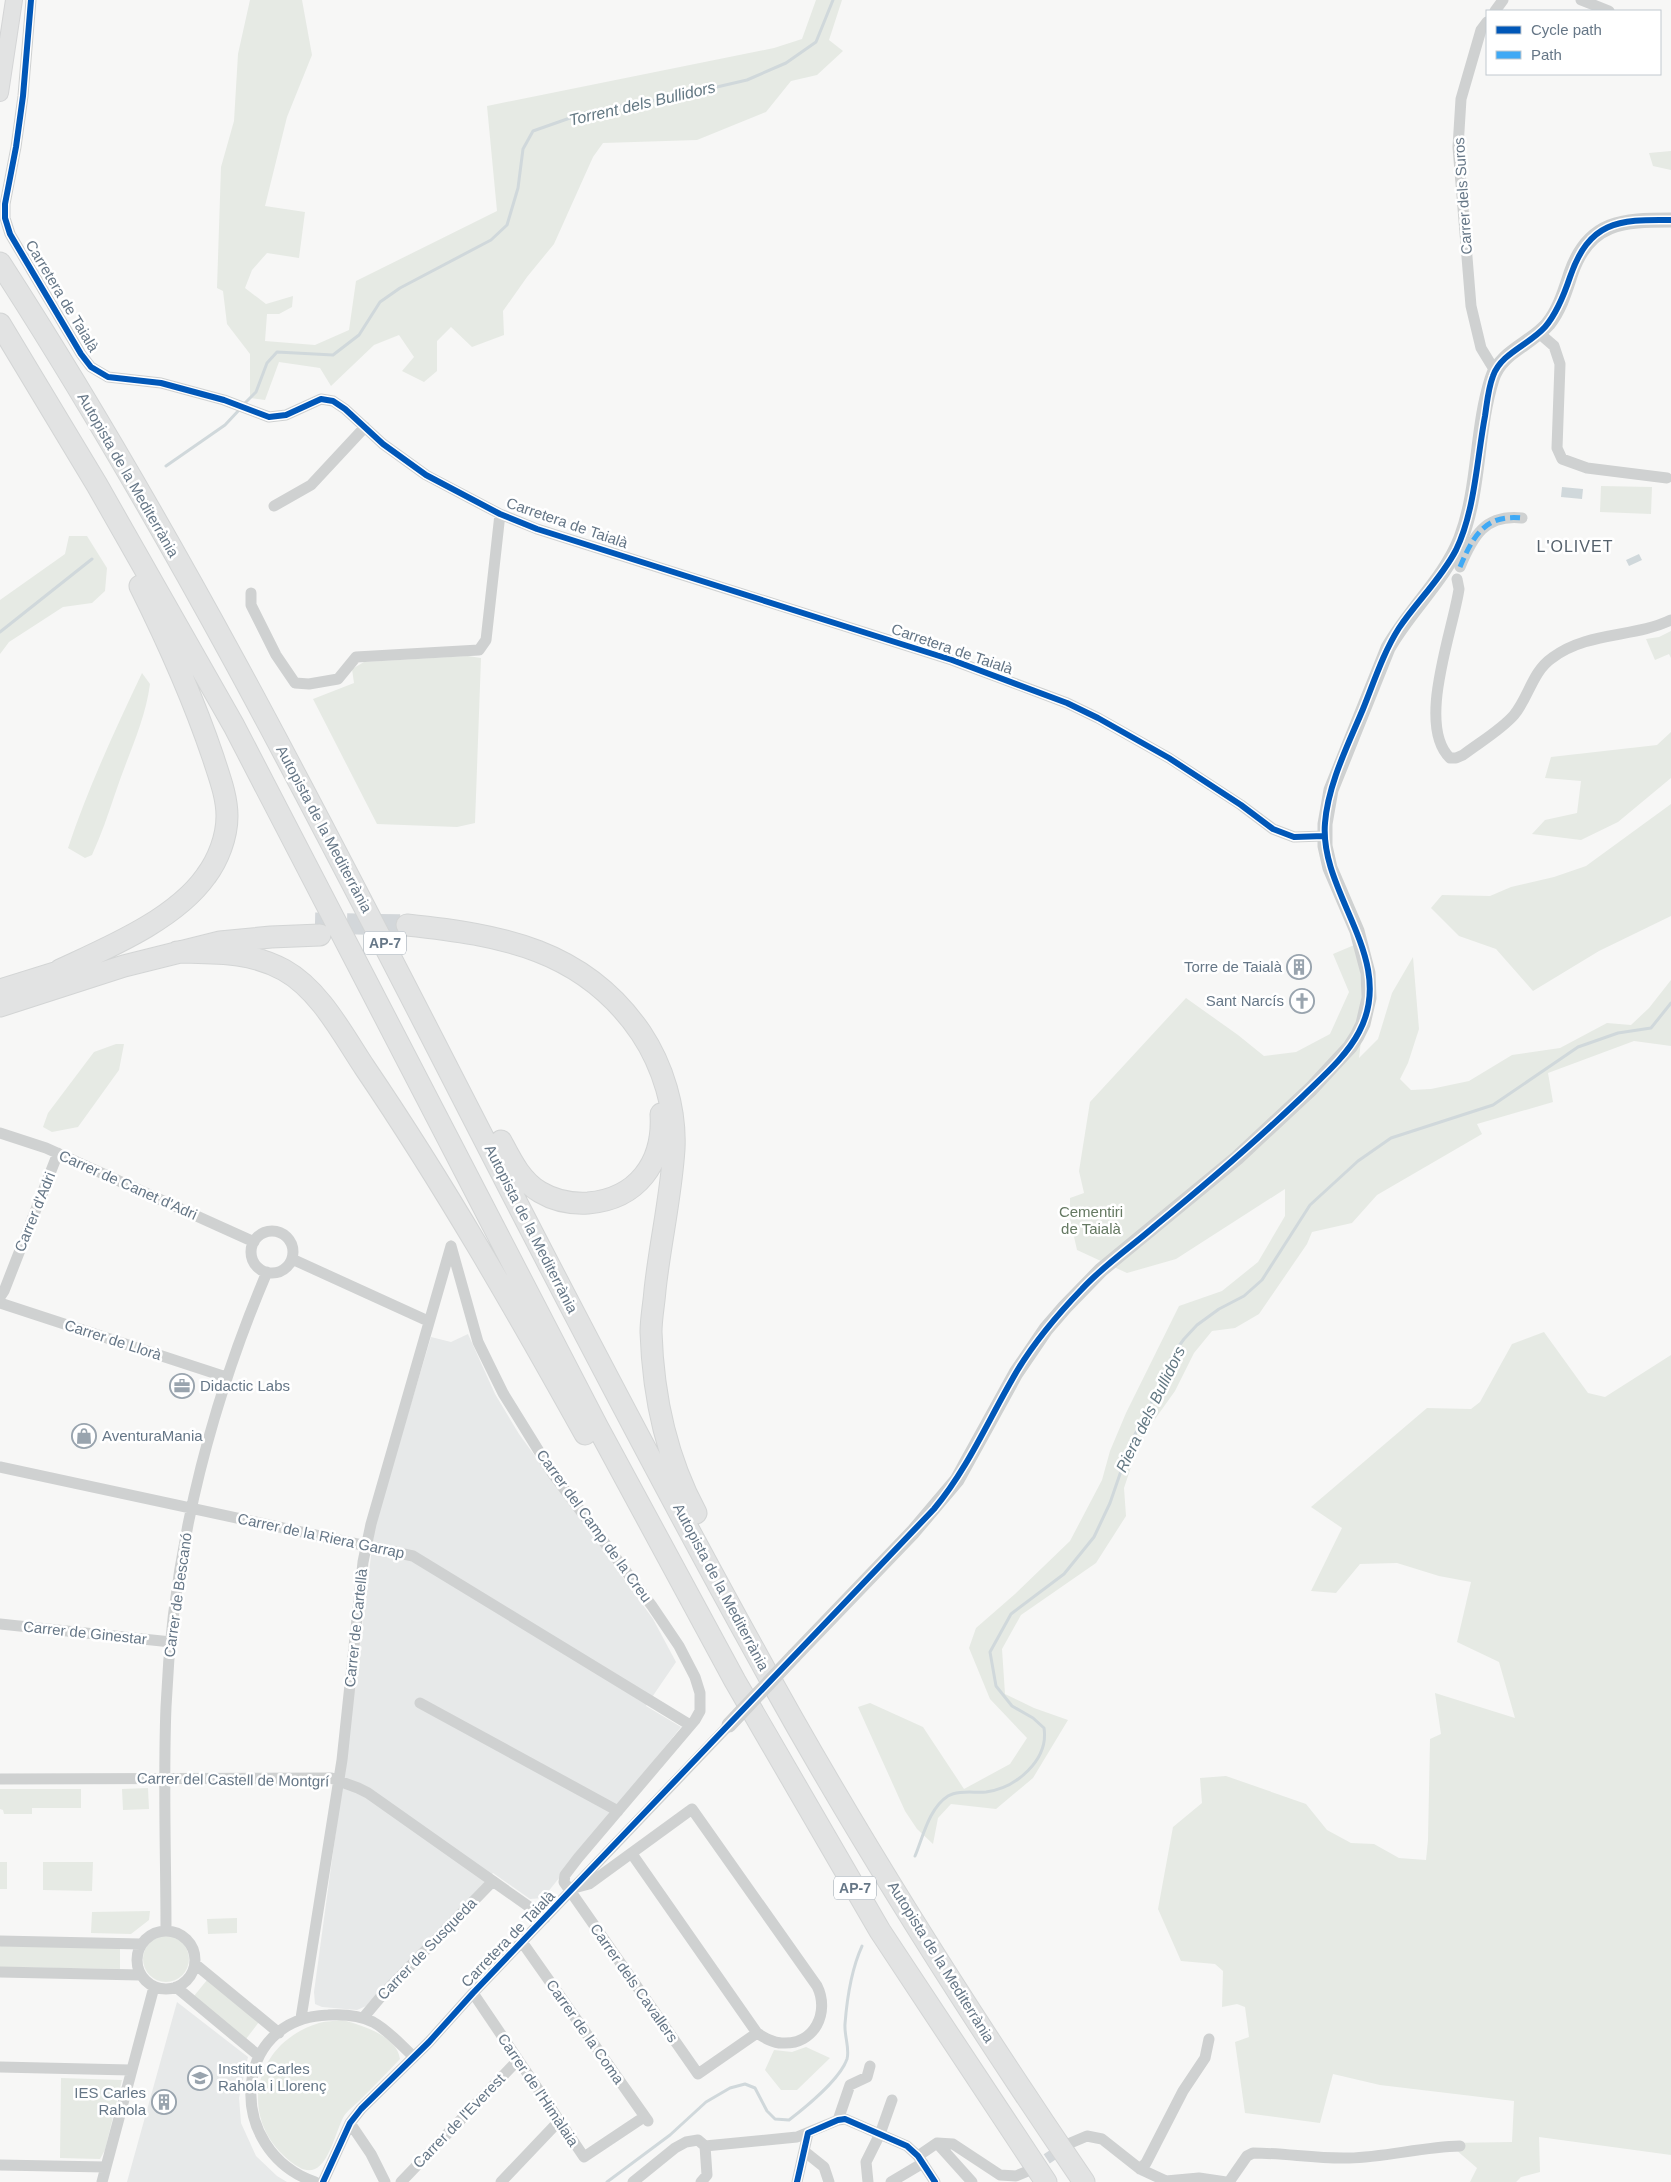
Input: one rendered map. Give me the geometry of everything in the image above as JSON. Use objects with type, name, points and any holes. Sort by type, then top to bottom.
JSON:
[{"type":"highway","name":"Autopista de la Mediterrània","points":[[0,263],[76,385],[203,603],[410,992],[613,1387],[746,1635],[907,1910],[1084,2182]]},
{"type":"highway","name":"Autopista de la Mediterrània","points":[[0,324],[100,491],[234,726],[597,1426],[734,1681],[880,1931],[1046,2182]]},
{"type":"highway","points":[[60,970],[121,941],[154,922],[197,887],[206,876],[219,852],[225,833],[227,817],[225,798],[196,709],[171,648],[122,553],[100,491]]},
{"type":"highway","points":[[0,990],[60,970],[203,935],[267,926],[318,929],[271,937],[220,942],[177,952],[124,966],[0,1006]]},
{"type":"highway","points":[[410,992],[525,1180],[539,1192],[565,1202],[606,1200],[623,1194],[644,1175],[653,1163],[662,1132],[658,1097],[649,1070],[631,1036],[604,1004],[575,983],[529,960],[485,946],[409,931],[454,930],[510,942],[547,954],[577,969],[600,986],[633,1021],[651,1048],[665,1084],[671,1112],[674,1147],[651,1331],[660,1419],[671,1456],[688,1498],[734,1588],[746,1635]]},
{"type":"highway","points":[[177,952],[230,953],[258,958],[284,970],[300,981],[317,1000],[389,1104],[515,1306],[587,1437],[681,1584]]},
{"type":"main road","points":[[0,93],[14,0]]},
{"type":"street","name":"Carretera de Taialà","points":[[31,0],[23,96],[16,147],[6,197],[5,218],[10,234],[85,360],[96,371],[108,377],[161,383],[224,400],[268,417],[286,415],[321,399],[331,400],[345,409],[408,464],[500,514],[537,529],[952,660],[1067,703],[1098,718],[1169,758],[1241,805],[1273,829],[1294,837],[1324,836]]},
{"type":"street","points":[[1581,0],[1606,10]]},
{"type":"street","name":"Carrer dels Suros","points":[[1486,23],[1481,30],[1461,99],[1458,147],[1471,306],[1481,348],[1495,370]]},
{"type":"street","points":[[1671,220],[1618,224],[1608,227],[1590,239],[1579,253],[1556,313],[1539,333],[1501,362],[1495,370],[1490,386],[1466,521],[1455,563],[1460,574],[1457,580],[1459,589],[1438,682],[1435,726],[1437,736],[1450,758],[1463,755],[1513,716],[1534,679],[1551,658],[1588,641],[1608,635],[1653,628],[1671,620]]},
{"type":"street","points":[[1539,333],[1554,346],[1560,364],[1557,448],[1562,459],[1587,468],[1667,478]]},
{"type":"street","points":[[274,506],[311,485],[365,427]]},
{"type":"street","points":[[251,593],[251,605],[276,655],[295,683],[309,684],[338,679],[356,656],[479,650],[486,640],[500,514]]},
{"type":"street","points":[[729,1725],[914,1532],[958,1480],[1016,1373],[1046,1329],[1065,1307],[1101,1270],[1237,1158],[1340,1059],[1357,1036],[1363,1024],[1369,998],[1368,973],[1357,931],[1330,868],[1324,836],[1331,790],[1379,668],[1397,631],[1437,579],[1455,563],[1476,535],[1487,525],[1508,517],[1522,518]]},
{"type":"street","points":[[1437,579],[1449,582],[1457,580]]},
{"type":"street","name":"Carrer de Canet d'Adri","points":[[0,1133],[58,1154],[254,1242]]},
{"type":"street","name":"Carrer d'Adri","points":[[0,1298],[58,1154]]},
{"type":"street","points":[[278,1232],[289,1240],[292,1246],[292,1259],[280,1272],[262,1270],[253,1260],[252,1248],[254,1242],[264,1233],[278,1232]]},
{"type":"street","name":"Carrer de Cartellà","points":[[301,2018],[338,1781],[367,1545],[428,1321],[451,1246]]},
{"type":"street","name":"Carrer del Camp de la Creu","points":[[451,1246],[478,1342],[499,1385],[553,1474],[652,1606],[678,1646],[695,1677],[700,1693],[700,1711],[693,1722]]},
{"type":"street","points":[[292,1259],[428,1321]]},
{"type":"street","name":"Carrer de Bescanó","points":[[166,1930],[164,1778],[166,1708],[180,1564],[207,1438],[226,1376],[267,1272]]},
{"type":"street","name":"Carrer de Llorà","points":[[0,1303],[226,1376]]},
{"type":"street","name":"Carrer de la Riera Garrap","points":[[0,1467],[413,1556],[693,1722]]},
{"type":"street","name":"Carrer de Ginestar","points":[[0,1624],[171,1642]]},
{"type":"street","points":[[420,1703],[618,1811]]},
{"type":"street","name":"Carretera de Taialà","points":[[571,1890],[564,1882],[565,1875],[693,1722]]},
{"type":"street","name":"Carretera de Taialà","points":[[323,2182],[350,2123],[361,2109],[414,2057],[729,1725]]},
{"type":"street","name":"Carrer del Castell de Montgrí","points":[[0,1779],[323,1778],[338,1781],[368,1793],[545,1918]]},
{"type":"street","points":[[571,1890],[589,1884],[692,1809],[817,1986],[823,2006],[815,2029],[796,2042],[776,2042],[757,2033],[632,1854]]},
{"type":"street","name":"Carrer de Susqueda","points":[[363,2018],[384,1993],[493,1881]]},
{"type":"street","name":"Carrer dels Cavallers","points":[[571,1890],[698,2074],[757,2033]]},
{"type":"street","points":[[166,1930],[178,1933],[187,1939],[193,1947],[195,1964],[192,1974],[185,1982],[168,1989],[154,1987],[140,1975],[137,1965],[137,1953],[141,1944],[149,1936],[166,1930]]},
{"type":"street","points":[[0,1941],[141,1944]]},
{"type":"street","name":"Carrer de la Coma","points":[[522,1942],[646,2119],[614,2137]]},
{"type":"street","points":[[195,1964],[279,2033]]},
{"type":"street","points":[[0,1972],[140,1975]]},
{"type":"street","points":[[102,2182],[130,2070],[154,1987]]},
{"type":"street","points":[[176,1987],[259,2056]]},
{"type":"street","name":"Carrer de l'Himàlaia","points":[[473,1993],[584,2158],[614,2137]]},
{"type":"street","points":[[315,2182],[292,2172],[275,2157],[256,2128],[250,2096],[252,2078],[259,2056],[279,2033],[301,2018],[333,2015],[363,2018],[378,2025],[414,2057]]},
{"type":"street","points":[[1140,2168],[1146,2163],[1192,2074],[1205,2058],[1209,2039]]},
{"type":"street","name":"Carrer de l'Everest","points":[[401,2182],[518,2060]]},
{"type":"street","points":[[838,2120],[850,2085],[867,2077],[870,2066]]},
{"type":"street","points":[[0,2067],[130,2070]]},
{"type":"street","points":[[868,2182],[866,2162],[880,2134],[892,2100]]},
{"type":"street","points":[[705,2146],[797,2136],[838,2120],[852,2122],[907,2146],[921,2159],[935,2182]]},
{"type":"street","points":[[501,2182],[559,2121]]},
{"type":"street","points":[[350,2123],[371,2154],[386,2182]]},
{"type":"street","points":[[797,2182],[808,2133]]},
{"type":"street","points":[[1068,2144],[1087,2136],[1102,2139],[1140,2168],[1166,2181],[1199,2178],[1228,2182],[1247,2156],[1253,2152],[1350,2158],[1401,2154],[1430,2147],[1460,2146]]},
{"type":"street","points":[[633,2182],[686,2142],[698,2140],[705,2146],[708,2175],[701,2182]]},
{"type":"street","points":[[940,2143],[972,2182]]},
{"type":"street","points":[[891,2182],[940,2143],[954,2144],[1000,2175],[1016,2176],[1028,2171]]},
{"type":"street","points":[[804,2151],[824,2167],[829,2182]]},
{"type":"street","points":[[0,2165],[105,2167]]},
{"type":"shaded area","points":[[1562,487],[1583,489],[1582,499],[1561,497]]},
{"type":"shaded area","points":[[1639,554],[1642,560],[1629,566],[1626,560]]},
{"type":"shaded area","points":[[468,1334],[495,1394],[519,1434],[653,1619],[676,1662],[646,1706],[681,1727],[543,1898],[530,1899],[493,1873],[366,2006],[357,2010],[322,2007],[315,2004],[314,1992],[375,1524],[431,1337],[451,1342]]},
{"type":"shaded area","name":"Institut Carles Rahola i Llorenç","points":[[177,2002],[248,2057],[239,2098],[241,2123],[256,2156],[277,2176],[287,2182],[127,2182]]},
{"type":"green space","points":[[250,0],[302,0],[312,55],[287,117],[265,206],[305,212],[299,258],[267,253],[252,270],[245,288],[266,304],[293,296],[292,307],[279,314],[267,314],[265,341],[315,345],[349,330],[356,281],[497,211],[487,106],[774,48],[802,39],[816,0],[842,0],[829,40],[843,51],[817,75],[791,81],[766,112],[697,140],[603,143],[593,157],[554,244],[503,311],[504,335],[472,347],[451,327],[437,341],[437,371],[424,382],[402,371],[414,357],[399,335],[374,345],[331,386],[320,368],[279,362],[265,400],[250,398],[250,354],[227,324],[223,291],[217,288],[221,167],[234,121],[238,54]]},
{"type":"green space","points":[[1671,151],[1671,170],[1653,166],[1649,153]]},
{"type":"green space","points":[[1601,486],[1652,487],[1651,514],[1600,512]]},
{"type":"green space","points":[[69,536],[87,536],[107,568],[105,591],[92,603],[63,607],[9,642],[0,654],[0,600],[65,554]]},
{"type":"green space","points":[[1671,631],[1671,658],[1669,654],[1655,660],[1646,639],[1659,637]]},
{"type":"green space","points":[[468,656],[481,658],[475,823],[457,827],[377,824],[313,699],[354,683],[352,669],[364,662]]},
{"type":"green space","points":[[142,673],[150,684],[140,726],[92,855],[85,858],[68,848],[93,781]]},
{"type":"green space","points":[[1671,732],[1671,778],[1618,822],[1581,840],[1532,834],[1545,820],[1577,813],[1581,781],[1545,778],[1551,757],[1657,745]]},
{"type":"green space","points":[[1671,804],[1671,916],[1599,951],[1533,991],[1496,949],[1459,936],[1431,908],[1442,895],[1490,896],[1511,887],[1554,877],[1586,866]]},
{"type":"green space","name":"Cementiri de Taialà","points":[[1359,943],[1363,1024],[1359,1058],[1378,1039],[1392,993],[1413,957],[1419,1029],[1408,1063],[1400,1079],[1411,1090],[1431,1089],[1469,1081],[1512,1055],[1560,1048],[1607,1023],[1631,1025],[1649,1008],[1671,980],[1671,1046],[1634,1041],[1548,1073],[1553,1102],[1477,1124],[1482,1134],[1377,1195],[1352,1223],[1312,1232],[1307,1244],[1259,1314],[1235,1328],[1212,1331],[1194,1353],[1175,1391],[1140,1440],[1124,1488],[1126,1516],[1096,1563],[1021,1615],[1002,1649],[1005,1694],[1034,1708],[1068,1720],[1033,1778],[996,1809],[951,1804],[938,1818],[933,1844],[917,1829],[905,1811],[858,1707],[870,1703],[923,1727],[964,1789],[1010,1764],[1027,1738],[990,1699],[969,1648],[976,1628],[1015,1594],[1070,1541],[1102,1480],[1110,1451],[1126,1413],[1179,1306],[1222,1291],[1258,1262],[1285,1216],[1285,1189],[1176,1259],[1127,1273],[1077,1250],[1070,1219],[1070,1198],[1084,1193],[1079,1171],[1090,1102],[1186,998],[1264,1056],[1296,1052],[1330,1034],[1349,992],[1333,954]]},
{"type":"green space","points":[[116,1044],[124,1044],[119,1070],[78,1127],[52,1132],[43,1127],[48,1113],[94,1052]]},
{"type":"green space","points":[[1544,1332],[1588,1393],[1605,1397],[1671,1355],[1671,2155],[1539,2137],[1540,2172],[1521,2177],[1516,2182],[1470,2182],[1477,2168],[1448,2143],[1512,2142],[1514,2101],[1380,2085],[1333,2074],[1320,2123],[1245,2113],[1235,2042],[1249,2037],[1245,2007],[1237,2004],[1222,2007],[1223,1971],[1215,1964],[1181,1961],[1158,1909],[1173,1827],[1202,1803],[1200,1778],[1226,1776],[1306,1804],[1327,1830],[1351,1843],[1374,1844],[1399,1858],[1426,1860],[1430,1739],[1441,1734],[1435,1693],[1515,1718],[1499,1662],[1457,1642],[1471,1582],[1439,1576],[1397,1563],[1360,1564],[1336,1593],[1311,1591],[1342,1528],[1311,1507],[1427,1408],[1471,1409],[1480,1402],[1512,1344]]},
{"type":"green space","points":[[148,1788],[149,1809],[123,1810],[122,1789]]},
{"type":"green space","points":[[0,1789],[81,1789],[81,1808],[32,1808],[32,1814],[4,1814],[3,1810],[0,1809]]},
{"type":"green space","points":[[0,1862],[7,1862],[7,1889],[0,1889]]},
{"type":"green space","points":[[43,1862],[93,1862],[92,1891],[43,1890]]},
{"type":"green space","points":[[150,1911],[149,1920],[131,1934],[91,1933],[92,1912]]},
{"type":"green space","points":[[237,1918],[237,1933],[208,1934],[207,1919]]},
{"type":"green space","points":[[161,1936],[171,1936],[185,1946],[189,1959],[185,1972],[179,1978],[171,1982],[161,1982],[147,1972],[143,1964],[143,1954],[153,1940]]},
{"type":"green space","points":[[0,1946],[120,1948],[120,1969],[0,1967]]},
{"type":"green space","points":[[207,1980],[259,2022],[246,2039],[194,1996]]},
{"type":"green space","points":[[342,2020],[368,2028],[386,2038],[397,2051],[400,2059],[346,2114],[325,2160],[315,2169],[305,2170],[291,2162],[274,2145],[263,2125],[258,2104],[260,2084],[267,2064],[279,2047],[297,2033],[319,2023]]},
{"type":"green space","points":[[806,2047],[830,2058],[797,2090],[781,2090],[765,2070],[774,2050],[792,2052]]},
{"type":"green space","points":[[61,2078],[122,2080],[105,2150],[100,2159],[60,2158]]},
{"type":"waterway","name":"Torrent dels Bullidors","points":[[244,404],[256,392],[267,363],[277,352],[333,355],[359,335],[380,302],[400,288],[491,240],[507,225],[518,188],[523,149],[533,131],[587,112],[678,96],[747,80],[786,63],[816,42],[833,0]]},
{"type":"waterway","name":"Torrent dels Bullidors","points":[[166,466],[225,425],[240,409]]},
{"type":"waterway","name":"Torrent dels Bullidors","points":[[0,632],[92,559]]},
{"type":"waterway","name":"Riera dels Bullidors","points":[[915,1856],[927,1823],[941,1801],[956,1793],[986,1792],[1008,1785],[1019,1778],[1036,1761],[1044,1740],[1044,1728],[1033,1718],[1012,1706],[996,1686],[990,1652],[1011,1614],[1064,1574],[1094,1537],[1110,1503],[1131,1442],[1148,1410],[1173,1354],[1184,1339],[1197,1325],[1219,1309],[1244,1296],[1262,1280],[1310,1205],[1358,1161],[1391,1138],[1493,1105],[1578,1047],[1618,1033],[1651,1028],[1671,1003]]},
{"type":"waterway","name":"Riera dels Bullidors","points":[[607,2182],[670,2135],[706,2102],[730,2088],[745,2084],[755,2088],[767,2111],[775,2119],[789,2120],[813,2100],[830,2084],[847,2059],[848,2051],[845,2028],[847,2004],[852,1974],[862,1946]]},
{"type":"tunnel","points":[[315,923],[407,925]]},
{"type":"tunnel","points":[[1033,2168],[1066,2146]]},
{"type":"marked path","points":[[1460,567],[1470,546],[1482,529],[1499,520],[1522,518]]},
{"type":"cycle path","points":[[31,0],[23,96],[5,204],[5,218],[10,234],[81,354],[91,367],[108,377],[161,383],[224,400],[269,417],[286,415],[321,399],[333,401],[345,409],[383,444],[426,475],[500,514],[537,529],[952,660],[1067,703],[1098,718],[1169,758],[1241,805],[1273,829],[1294,837],[1324,836]]},
{"type":"cycle path","points":[[323,2182],[350,2123],[361,2109],[429,2042],[473,1993],[934,1509],[958,1476],[1024,1360],[1039,1338],[1064,1308],[1099,1272],[1211,1179],[1283,1115],[1333,1067],[1354,1041],[1368,1005],[1369,979],[1364,953],[1333,875],[1326,849],[1325,823],[1334,779],[1388,647],[1406,618],[1450,561],[1462,535],[1475,484],[1489,391],[1497,368],[1502,361],[1549,322],[1560,304],[1578,259],[1586,245],[1596,235],[1620,223],[1671,220]]},
{"type":"cycle path","points":[[797,2182],[808,2133],[838,2120],[845,2119],[907,2146],[918,2156],[935,2182]]},
{"type":"place","name":"Torre de Taialà","points":[[1299,967]]},
{"type":"place","name":"Sant Narcís","points":[[1302,1001]]},
{"type":"place","name":"Didactic Labs","points":[[182,1386]]},
{"type":"place","name":"AventuraMania","points":[[84,1436]]},
{"type":"place","name":"Institut Carles Rahola i Llorenç","points":[[200,2078]]},
{"type":"place","name":"IES Carles Rahola","points":[[164,2102]]},
{"type":"district","name":"L'OLIVET","points":[[1575,546]]}]
